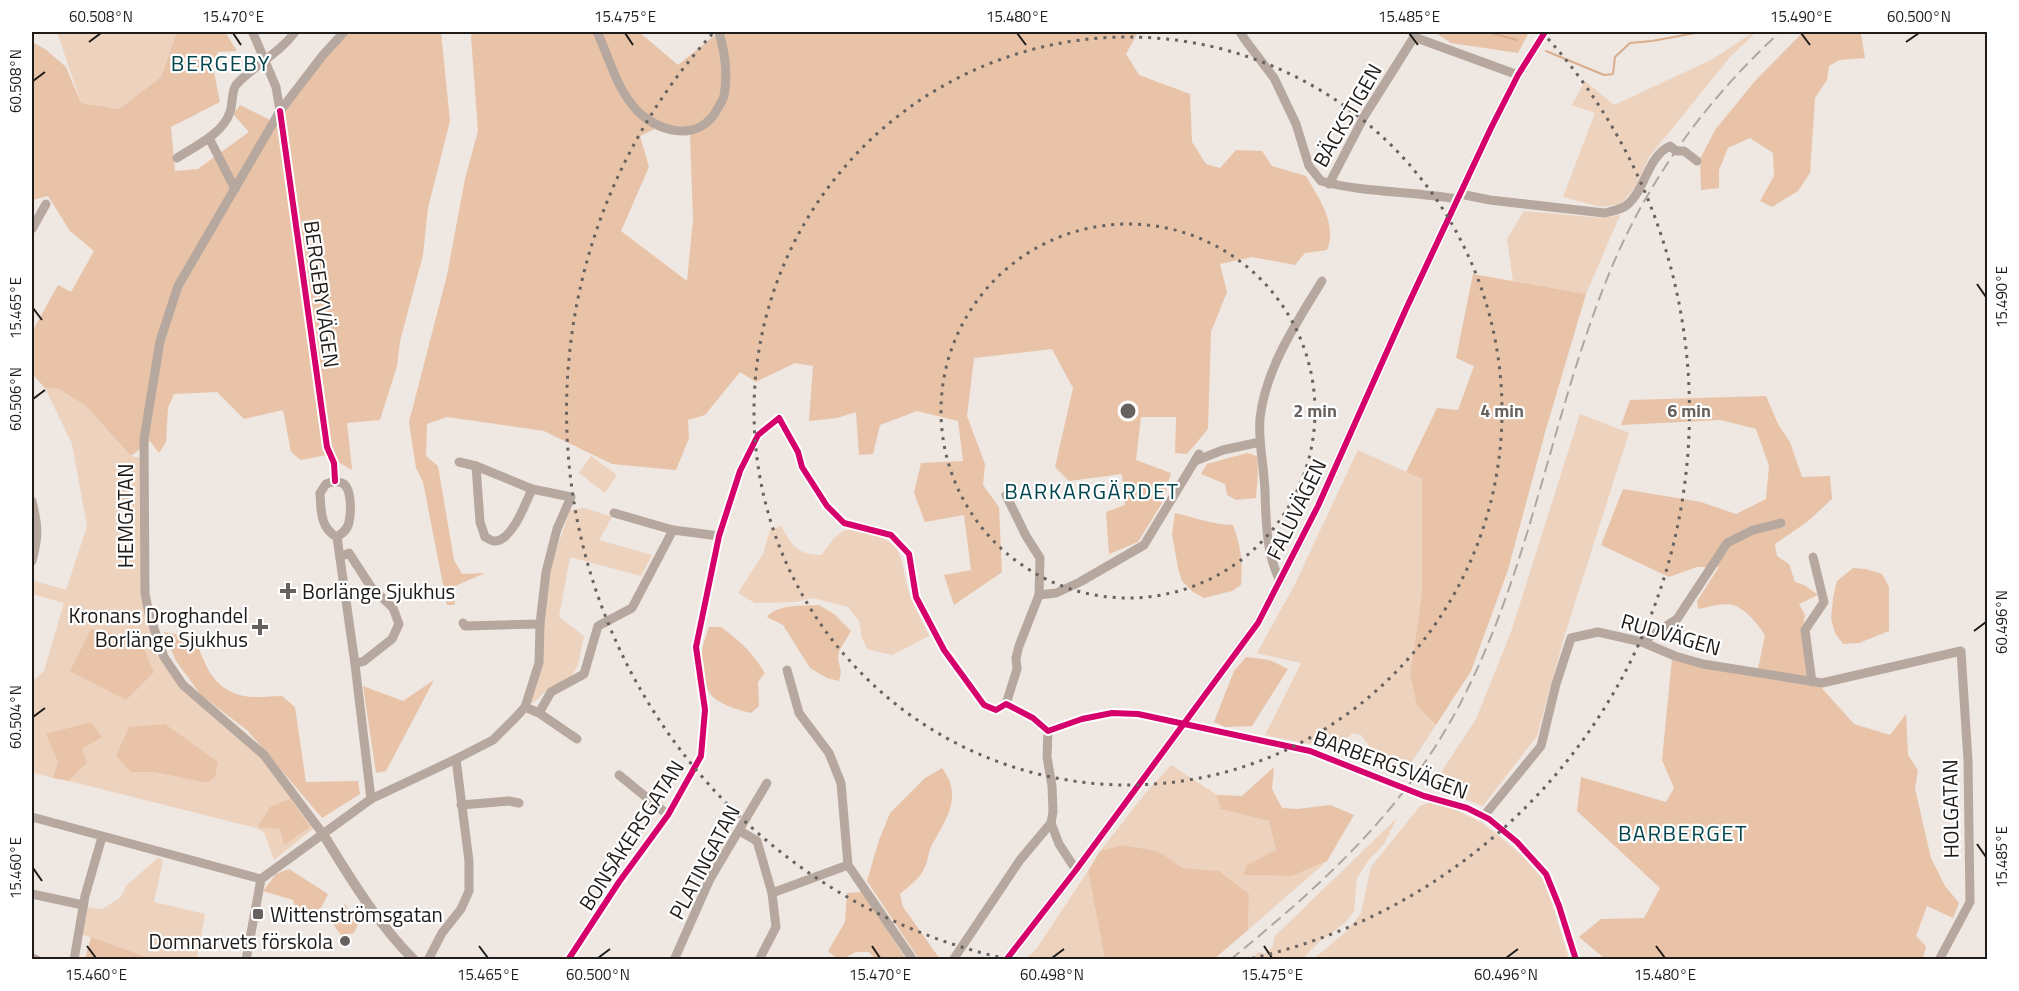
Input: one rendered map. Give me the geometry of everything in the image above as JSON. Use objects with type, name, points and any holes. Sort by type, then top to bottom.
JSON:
[{"type":"street","points":[[177,158],[219,129],[230,114],[234,87],[287,42],[295,32]]},
{"type":"street","name":"HEMGATAN","points":[[344,32],[323,55],[280,111],[178,286],[160,341],[144,439],[145,593],[149,614],[164,657],[183,685],[264,755],[323,834],[395,941],[414,960]]},
{"type":"street","points":[[597,32],[614,77],[634,107],[656,124],[670,130],[688,132],[712,120],[724,98],[726,59],[719,32]]},
{"type":"street","points":[[1240,32],[1274,78],[1296,124],[1314,175],[1329,184],[1604,213],[1627,205],[1658,154],[1664,149],[1670,146],[1676,151],[1684,151],[1697,161]]},
{"type":"street","name":"FALUVÄGEN","points":[[1006,960],[1185,725],[1258,623],[1318,506],[1459,196],[1518,75],[1545,32]]},
{"type":"street","points":[[253,33],[276,87],[280,111]]},
{"type":"street","name":"BÄCKSTIGEN","points":[[1329,184],[1365,115],[1414,37],[1518,75]]},
{"type":"street","points":[[209,138],[235,189]]},
{"type":"street","points":[[32,229],[46,204]]},
{"type":"street","points":[[1280,581],[1272,565],[1267,525],[1260,419],[1266,386],[1278,356],[1322,281]]},
{"type":"street","name":"BONSÅKERSGATAN","points":[[568,960],[619,882],[668,815],[701,756],[705,710],[696,647],[719,536],[740,471],[753,444],[758,435],[779,418],[798,452],[802,467],[827,506],[844,523],[891,535],[909,554],[916,597],[944,650],[984,705],[996,710],[1005,704]]},
{"type":"street","points":[[1039,595],[1056,593],[1080,582],[1144,545],[1197,457],[1260,442]]},
{"type":"street","points":[[246,960],[261,879],[371,799],[494,740],[525,707],[539,663],[540,624],[546,572],[557,529],[571,497],[532,489],[476,466],[459,462]]},
{"type":"street","points":[[476,466],[480,522],[485,537],[495,541],[505,538],[514,527],[532,489]]},
{"type":"street","points":[[335,481],[344,484],[349,491],[349,523],[344,532],[337,537],[324,526],[320,492],[326,484],[335,481]]},
{"type":"street","points":[[953,960],[1020,861],[1051,823],[1053,812],[1052,786],[1047,757],[1048,731],[1032,718],[1005,704],[1017,669],[1018,646],[1039,595],[1040,558],[1026,536],[1006,495]]},
{"type":"street","points":[[32,501],[38,537],[32,561]]},
{"type":"street","points":[[614,513],[673,530],[719,536]]},
{"type":"street","points":[[1642,642],[1677,619],[1727,543],[1753,530],[1781,523]]},
{"type":"street","points":[[539,713],[551,692],[584,674],[598,626],[632,608],[673,530]]},
{"type":"street","points":[[337,537],[371,799]]},
{"type":"street","points":[[340,557],[349,553],[371,587],[393,608],[399,624],[392,639],[364,661],[355,664]]},
{"type":"street","points":[[1812,681],[1805,630],[1824,602],[1813,557]]},
{"type":"street","points":[[463,623],[465,626],[540,624]]},
{"type":"street","name":"RUDVÄGEN","points":[[1483,817],[1541,746],[1556,684],[1571,638],[1598,632],[1642,642],[1675,657],[1703,664],[1822,683],[1961,651]]},
{"type":"street","name":"HOLGATAN","points":[[1939,960],[1970,902],[1968,761],[1961,651]]},
{"type":"street","points":[[787,670],[799,713],[829,753],[841,783],[848,865],[913,960]]},
{"type":"street","points":[[525,707],[539,713],[577,739]]},
{"type":"street","name":"BARBERGSVÄGEN","points":[[1048,731],[1082,719],[1112,713],[1138,714],[1310,751],[1424,796],[1467,808],[1517,842],[1546,874],[1576,960]]},
{"type":"street","points":[[428,960],[442,933],[461,909],[469,891],[469,861],[456,759]]},
{"type":"street","points":[[619,775],[668,815]]},
{"type":"street","name":"PLATINGATAN","points":[[674,960],[710,879],[767,783]]},
{"type":"street","points":[[461,805],[509,801],[519,803]]},
{"type":"street","points":[[32,817],[261,879]]},
{"type":"street","points":[[1051,823],[1059,844],[1076,870]]},
{"type":"street","points":[[740,831],[758,841],[772,893],[776,927],[759,960]]},
{"type":"street","points":[[74,960],[83,905],[102,837]]},
{"type":"street","points":[[772,893],[848,865]]},
{"type":"street","points":[[32,894],[83,905]]},
{"type":"street","points":[[32,958],[37,960]]},
{"type":"shaded area","points":[[57,32],[177,32],[161,77],[119,109],[81,103]]},
{"type":"shaded area","points":[[177,32],[225,32],[237,51],[218,52],[213,67],[220,102],[171,127],[175,171],[198,169],[249,132],[233,114],[240,105],[276,123],[325,56],[349,32],[441,32],[450,121],[428,208],[423,255],[400,341],[397,366],[380,420],[347,423],[352,470],[326,455],[301,460],[291,452],[283,410],[244,419],[217,392],[174,394],[168,408],[166,442],[159,453],[150,441],[131,456],[86,406],[59,389],[45,388],[32,374],[32,332],[58,285],[71,292],[94,251],[70,231],[48,196],[32,200],[32,42],[45,49],[66,67],[81,103],[119,109],[161,77]]},
{"type":"shaded area","points":[[472,32],[639,32],[678,65],[719,32],[1138,32],[1126,54],[1139,75],[1190,94],[1192,142],[1206,164],[1220,168],[1236,150],[1262,151],[1272,166],[1306,176],[1325,211],[1330,240],[1327,250],[1305,253],[1295,265],[1252,257],[1220,264],[1227,292],[1211,332],[1208,429],[1187,454],[1175,453],[1176,417],[1141,417],[1136,460],[1171,473],[1162,503],[1138,542],[1109,554],[1106,512],[1125,505],[1122,474],[1069,481],[1055,467],[1073,388],[1052,349],[974,358],[967,416],[985,464],[983,485],[999,507],[1002,572],[954,605],[944,575],[971,570],[964,515],[925,522],[914,493],[921,463],[963,461],[958,421],[917,411],[880,425],[873,454],[859,455],[856,412],[837,418],[809,421],[813,366],[795,363],[756,382],[740,372],[705,415],[688,420],[689,438],[676,470],[612,464],[544,431],[447,417],[427,424],[426,456],[438,466],[454,560],[462,574],[485,573],[453,587],[455,605],[447,605],[423,482],[416,468],[409,422],[447,275],[465,179],[478,131]],"holes":[[[655,129],[690,135],[693,220],[687,281],[621,231],[649,167],[640,136]]]},
{"type":"shaded area","points":[[1434,32],[1529,32],[1518,53],[1451,43]]},
{"type":"shaded area","points":[[1756,32],[1730,57],[1649,157],[1635,187],[1621,204],[1601,207],[1563,197],[1595,113],[1572,105],[1585,81],[1614,105],[1711,60]]},
{"type":"shaded area","points":[[1803,32],[1890,32],[1861,34],[1865,58],[1839,60],[1829,66],[1827,80],[1815,98],[1810,173],[1798,191],[1772,207],[1760,201],[1774,176],[1773,153],[1750,138],[1728,148],[1719,170],[1719,188],[1701,190],[1700,159],[1715,130],[1755,81]]},
{"type":"shaded area","points":[[1524,211],[1602,218],[1620,215],[1586,294],[1513,281],[1507,239]]},
{"type":"shaded area","points":[[1473,274],[1586,294],[1508,570],[1471,671],[1436,725],[1417,706],[1410,674],[1422,593],[1422,479],[1406,472],[1437,408],[1458,410],[1474,366],[1456,358]]},
{"type":"shaded area","points":[[45,388],[59,389],[86,406],[131,456],[141,458],[142,594],[162,659],[261,756],[314,828],[274,860],[264,832],[256,828],[69,781],[87,763],[47,734],[58,762],[53,778],[32,772],[32,682],[44,671],[64,603],[32,594],[32,580],[66,590],[87,526],[72,444]],"holes":[[[91,629],[140,639],[154,672]],[[154,772],[215,777],[207,783]],[[258,826],[310,827],[285,844],[280,829]]]},
{"type":"shaded area","points":[[1766,396],[1778,424],[1790,442],[1802,477],[1830,476],[1832,499],[1807,522],[1775,544],[1777,556],[1789,564],[1795,582],[1804,585],[1818,595],[1799,604],[1805,615],[1802,634],[1808,678],[1758,669],[1765,635],[1744,611],[1728,604],[1698,609],[1697,601],[1719,567],[1697,567],[1669,577],[1601,545],[1623,489],[1701,502],[1736,514],[1766,499],[1769,466],[1756,429],[1721,420],[1621,425],[1630,400]]},
{"type":"shaded area","points":[[1580,414],[1629,433],[1565,634],[1537,736],[1483,806],[1432,786],[1476,719],[1511,632]]},
{"type":"shaded area","points":[[1358,450],[1422,479],[1422,593],[1410,674],[1417,706],[1436,725],[1406,771],[1384,766],[1361,735],[1353,733],[1334,749],[1265,735],[1301,663],[1257,653],[1294,586]]},
{"type":"shaded area","points":[[1247,453],[1257,456],[1256,498],[1236,500],[1227,495],[1225,484],[1201,474],[1207,464]]},
{"type":"shaded area","points":[[591,456],[617,475],[605,493],[579,473]]},
{"type":"shaded area","points":[[585,508],[612,517],[599,540],[652,555],[641,576],[570,557],[559,617],[584,636],[578,665],[570,678],[548,689],[533,703],[529,702],[543,623],[549,571],[570,510]]},
{"type":"shaded area","points":[[1175,513],[1233,525],[1241,555],[1241,585],[1232,591],[1204,598],[1193,592],[1182,581],[1172,534]]},
{"type":"shaded area","points":[[781,526],[796,548],[813,555],[821,555],[843,531],[863,531],[887,540],[897,549],[910,595],[929,636],[892,655],[867,649],[859,621],[848,607],[813,598],[796,602],[755,603],[738,593],[763,554],[770,530]]},
{"type":"shaded area","points":[[1853,568],[1882,574],[1889,587],[1889,631],[1859,643],[1843,644],[1835,633],[1831,618],[1833,598],[1837,581]]},
{"type":"shaded area","points":[[819,605],[834,614],[851,631],[839,651],[841,672],[839,681],[827,678],[810,668],[783,625],[767,617],[784,608]]},
{"type":"shaded area","points":[[709,627],[721,627],[735,638],[765,673],[758,682],[759,706],[751,713],[717,700],[705,685],[701,660]]},
{"type":"shaded area","points":[[91,629],[140,639],[154,672],[126,700],[70,671]]},
{"type":"shaded area","points":[[164,632],[195,638],[210,673],[222,687],[230,692],[250,697],[282,696],[295,707],[306,782],[358,781],[360,794],[322,818],[248,731],[201,695],[176,661]]},
{"type":"shaded area","points":[[1246,657],[1270,660],[1288,669],[1252,726],[1225,727],[1214,722],[1234,671]]},
{"type":"shaded area","points":[[1672,659],[1820,686],[1854,724],[1890,735],[1906,714],[1908,755],[1918,770],[1915,789],[1931,858],[1945,886],[1959,903],[1953,918],[1927,906],[1916,936],[1926,946],[1923,959],[1605,959],[1579,937],[1601,919],[1644,918],[1660,888],[1577,811],[1581,777],[1666,802],[1674,788],[1662,760]]},
{"type":"shaded area","points":[[434,680],[386,771],[376,773],[363,686],[403,701]]},
{"type":"shaded area","points":[[91,722],[102,737],[82,749],[87,763],[69,781],[53,778],[58,762],[46,734]]},
{"type":"shaded area","points":[[165,724],[218,762],[215,777],[207,783],[154,772],[131,772],[116,756],[129,727]]},
{"type":"shaded area","points":[[1171,765],[1217,795],[1220,809],[1269,821],[1276,850],[1248,865],[1244,875],[1292,876],[1327,861],[1248,930],[1249,894],[1219,871],[1183,868],[1158,851],[1122,845],[1100,851],[1148,790]]},
{"type":"shaded area","points":[[1274,767],[1272,789],[1282,808],[1297,809],[1330,805],[1354,815],[1327,861],[1292,876],[1243,875],[1247,865],[1276,850],[1269,821],[1220,809],[1217,795],[1242,796]]},
{"type":"shaded area","points":[[942,768],[952,789],[950,809],[930,849],[923,871],[900,894],[903,907],[940,959],[919,959],[867,881],[890,813],[925,778]]},
{"type":"shaded area","points":[[290,799],[310,827],[284,845],[280,829],[258,827],[270,807]]},
{"type":"shaded area","points":[[1436,800],[1484,824],[1522,855],[1546,883],[1569,959],[1312,960],[1346,932],[1361,913],[1371,867],[1420,806]]},
{"type":"shaded area","points":[[1397,818],[1384,844],[1368,861],[1357,878],[1354,911],[1345,923],[1320,941],[1302,959],[1251,959],[1259,952],[1265,954],[1272,948],[1275,936]]},
{"type":"shaded area","points":[[1122,845],[1158,851],[1183,868],[1219,871],[1249,894],[1248,930],[1214,959],[1105,959],[1088,871],[1100,851]]},
{"type":"shaded area","points":[[158,858],[163,860],[154,902],[205,914],[197,959],[152,959],[81,934],[86,907],[102,909],[120,898],[127,885]]},
{"type":"shaded area","points":[[289,869],[328,894],[320,910],[313,909],[305,915],[297,913],[293,900],[263,891],[276,874]]},
{"type":"shaded area","points":[[1088,871],[1105,959],[1025,960],[1037,948]]},
{"type":"shaded area","points":[[862,892],[906,959],[875,959],[869,952],[856,952],[843,959],[837,959],[828,951],[845,922],[847,893]]},
{"type":"shaded area","points":[[345,904],[358,924],[354,933],[341,935],[333,924],[336,913]]},
{"type":"shaded area","points":[[91,937],[152,959],[85,959]]},
{"type":"waterway","points":[[1487,32],[1517,40]]},
{"type":"waterway","points":[[1546,51],[1604,75],[1613,74],[1615,57],[1630,43],[1701,32]]},
{"type":"railway","points":[[1230,960],[1302,899],[1367,835],[1423,765],[1448,725],[1471,682],[1512,581],[1591,320],[1626,235],[1662,171],[1683,141],[1729,84],[1780,32]]},
{"type":"cycle path","points":[[1006,960],[1076,870],[1258,623],[1318,506],[1406,309],[1491,128],[1518,75],[1545,32]]},
{"type":"cycle path","name":"BERGEBYVÄGEN","points":[[280,111],[327,447],[334,463],[335,481]]},
{"type":"cycle path","points":[[568,960],[619,882],[668,815],[701,756],[705,710],[696,647],[719,536],[740,471],[758,435],[779,418],[798,452],[802,467],[827,506],[844,523],[891,535],[909,554],[916,597],[944,650],[984,705],[996,710],[1006,704],[1033,718],[1048,731],[1082,719],[1112,713],[1138,714],[1310,751],[1424,796],[1467,808],[1489,819],[1517,842],[1546,874],[1576,960]]},
{"type":"place","name":"Borlänge Sjukhus","points":[[288,591]]},
{"type":"place","name":"Kronans Droghandel Borlänge Sjukhus","points":[[260,627]]},
{"type":"place","name":"Wittenströmsgatan","points":[[258,914]]},
{"type":"place","name":"Domnarvets förskola","points":[[345,941]]},
{"type":"district","name":"BERGEBY","points":[[221,63]]},
{"type":"district","name":"BARKARGÄRDET","points":[[1092,491]]},
{"type":"district","name":"BARBERGET","points":[[1683,833]]}]
